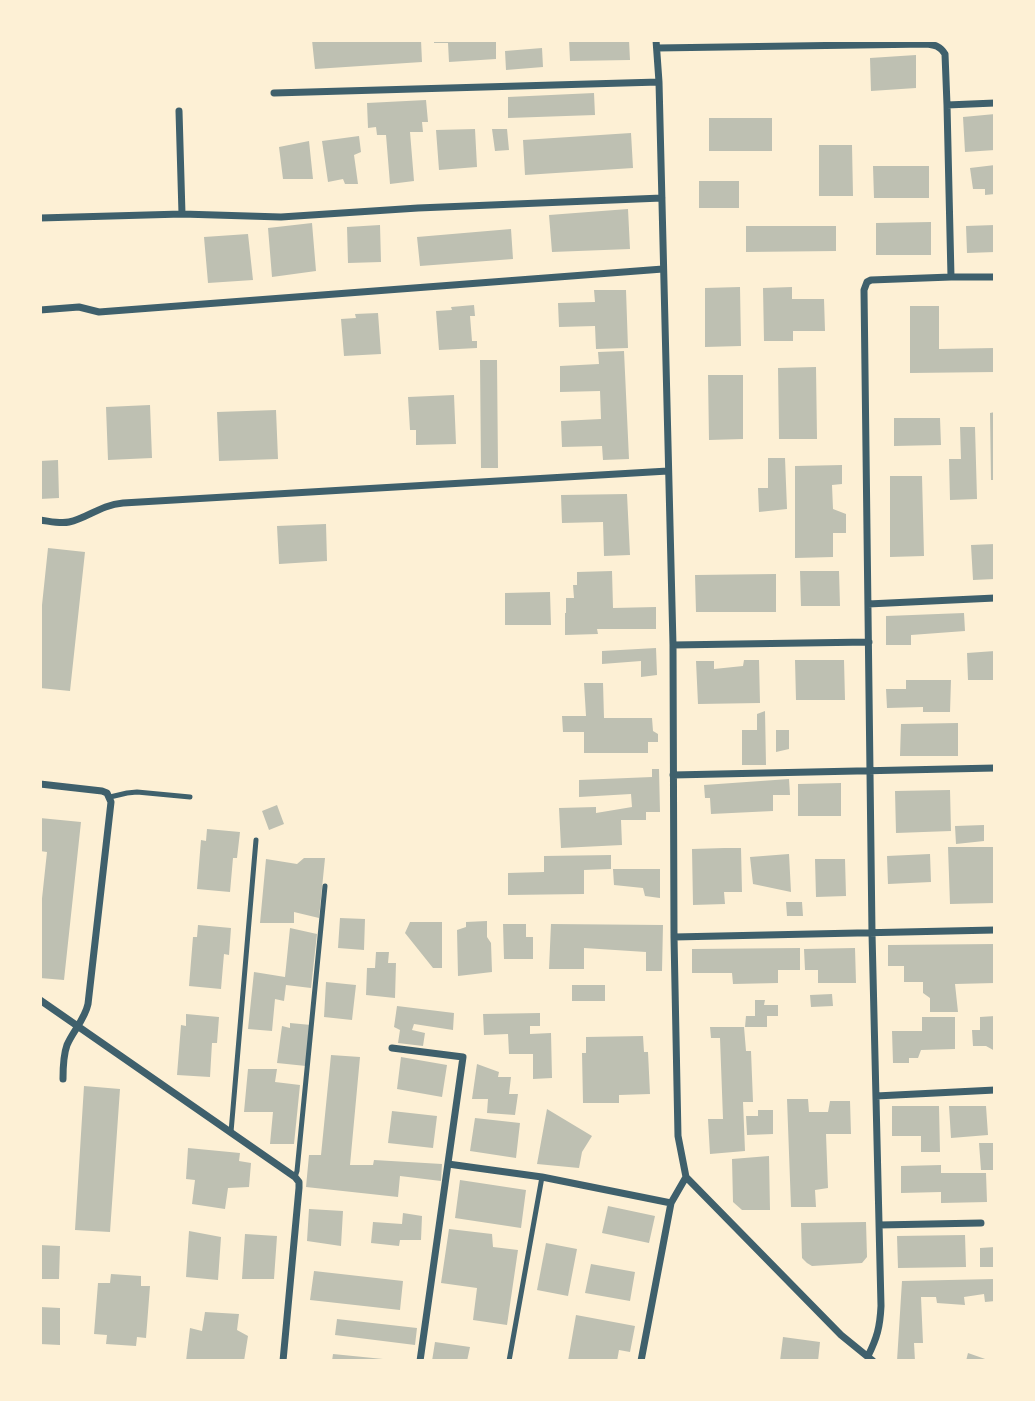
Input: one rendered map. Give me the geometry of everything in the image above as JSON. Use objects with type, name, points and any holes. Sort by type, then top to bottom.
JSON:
[{"type":"street","points":[[951,277],[945,54],[941,48],[927,44],[656,44],[673,645],[678,1136],[686,1177],[841,1335],[870,1359],[880,1323],[872,933],[865,284],[871,280],[995,277]]},
{"type":"street","points":[[274,93],[659,82]]},
{"type":"street","points":[[947,105],[995,103]]},
{"type":"street","points":[[179,111],[182,214]]},
{"type":"street","points":[[40,218],[182,214],[281,217],[418,208],[662,198]]},
{"type":"street","points":[[40,310],[79,307],[99,312],[663,269]]},
{"type":"street","points":[[40,520],[70,522],[97,509],[123,503],[668,471]]},
{"type":"street","points":[[868,604],[995,598]]},
{"type":"street","points":[[673,645],[869,642]]},
{"type":"street","points":[[673,775],[995,768]]},
{"type":"street","points":[[40,784],[102,791],[110,797],[111,806],[88,1003],[86,1014],[64,1055],[63,1080]]},
{"type":"street","points":[[674,937],[995,930]]},
{"type":"street","points":[[40,1000],[299,1182],[283,1361]]},
{"type":"street","points":[[392,1048],[463,1056],[420,1361]]},
{"type":"street","points":[[876,1096],[995,1090]]},
{"type":"street","points":[[448,1164],[542,1177],[671,1203]]},
{"type":"street","points":[[641,1361],[671,1203],[686,1177]]},
{"type":"street","points":[[879,1225],[981,1223]]},
{"type":"lane","points":[[110,797],[137,792],[190,797]]},
{"type":"lane","points":[[231,1132],[256,840]]},
{"type":"lane","points":[[295,1177],[325,886]]},
{"type":"lane","points":[[509,1361],[542,1177]]},
{"type":"building","points":[[312,40],[421,40],[422,62],[315,69]]},
{"type":"building","points":[[434,40],[496,40],[496,59],[449,62],[448,43],[434,43]]},
{"type":"building","points":[[569,40],[629,40],[630,60],[570,61]]},
{"type":"building","points":[[542,48],[543,67],[506,70],[505,51]]},
{"type":"building","points":[[916,55],[916,88],[871,91],[870,58]]},
{"type":"building","points":[[594,93],[595,115],[508,118],[508,97]]},
{"type":"building","points":[[426,100],[428,122],[422,122],[423,132],[410,132],[414,181],[390,184],[386,135],[377,135],[376,127],[368,128],[367,103]]},
{"type":"building","points":[[995,114],[995,150],[965,152],[963,117]]},
{"type":"building","points":[[709,118],[772,118],[772,151],[709,151]]},
{"type":"building","points":[[475,129],[477,167],[439,170],[436,130]]},
{"type":"building","points":[[492,129],[507,129],[509,150],[495,151]]},
{"type":"building","points":[[631,133],[633,168],[525,175],[523,140]]},
{"type":"building","points":[[359,136],[361,152],[354,155],[358,184],[345,184],[343,179],[328,182],[322,141]]},
{"type":"building","points":[[309,141],[313,179],[283,179],[279,147]]},
{"type":"building","points":[[819,145],[852,145],[853,196],[819,196]]},
{"type":"building","points":[[995,165],[995,194],[985,195],[985,189],[973,189],[970,168]]},
{"type":"building","points":[[873,166],[929,166],[929,198],[874,198]]},
{"type":"building","points":[[699,181],[739,181],[739,208],[699,208]]},
{"type":"building","points":[[628,209],[630,249],[552,252],[549,215]]},
{"type":"building","points":[[931,222],[931,255],[876,255],[876,223]]},
{"type":"building","points":[[312,223],[316,271],[272,277],[268,228]]},
{"type":"building","points":[[380,225],[381,262],[348,263],[347,227]]},
{"type":"building","points":[[995,225],[995,252],[967,253],[966,226]]},
{"type":"building","points":[[746,226],[836,226],[836,251],[746,252]]},
{"type":"building","points":[[511,229],[513,259],[420,266],[417,237]]},
{"type":"building","points":[[248,234],[253,280],[208,283],[204,237]]},
{"type":"building","points":[[740,287],[741,346],[705,347],[705,288]]},
{"type":"building","points":[[792,287],[792,299],[824,299],[825,331],[793,331],[793,341],[764,341],[763,288]]},
{"type":"building","points":[[594,290],[626,290],[628,348],[596,349],[595,326],[559,327],[558,303],[595,302]]},
{"type":"building","points":[[474,305],[475,316],[470,316],[472,341],[477,341],[477,348],[439,350],[436,311]]},
{"type":"building","points":[[910,306],[939,306],[939,349],[995,348],[995,372],[910,373]]},
{"type":"building","points":[[378,313],[381,354],[344,356],[341,319],[356,318],[355,314]]},
{"type":"building","points":[[624,351],[629,459],[603,460],[602,446],[562,447],[561,421],[601,419],[600,391],[560,392],[560,366],[599,364],[598,352]]},
{"type":"building","points":[[480,360],[497,360],[498,468],[481,468]]},
{"type":"building","points":[[816,367],[817,439],[779,439],[778,368]]},
{"type":"building","points":[[708,375],[743,375],[743,439],[709,440]]},
{"type":"building","points":[[454,395],[456,444],[416,445],[416,430],[410,430],[408,397]]},
{"type":"building","points":[[150,405],[152,458],[108,460],[106,407]]},
{"type":"building","points":[[276,410],[278,459],[219,461],[217,412]]},
{"type":"building","points":[[995,412],[995,480],[991,480],[990,413]]},
{"type":"building","points":[[894,418],[940,418],[941,445],[894,446]]},
{"type":"building","points":[[960,427],[975,427],[977,499],[950,500],[949,459],[961,459]]},
{"type":"building","points":[[768,458],[785,458],[787,509],[759,512],[758,488],[768,488]]},
{"type":"building","points":[[58,460],[59,498],[40,499],[40,461]]},
{"type":"building","points":[[842,465],[842,484],[832,485],[833,509],[846,514],[846,533],[833,533],[833,557],[795,558],[795,466]]},
{"type":"building","points":[[890,476],[922,476],[924,556],[890,557]]},
{"type":"building","points":[[627,494],[630,555],[604,556],[603,522],[562,523],[561,495]]},
{"type":"building","points":[[326,524],[327,561],[279,564],[277,526]]},
{"type":"building","points":[[995,544],[995,579],[973,580],[971,545]]},
{"type":"building","points":[[48,548],[85,552],[70,691],[40,688],[40,624]]},
{"type":"building","points":[[612,571],[613,608],[656,607],[656,629],[597,629],[598,634],[565,635],[566,598],[574,598],[573,585],[577,585],[577,572]]},
{"type":"building","points":[[800,571],[839,571],[840,606],[801,606]]},
{"type":"building","points":[[776,574],[776,612],[696,612],[695,575]]},
{"type":"building","points":[[550,592],[551,625],[505,625],[505,593]]},
{"type":"building","points":[[964,613],[965,631],[911,635],[911,645],[886,645],[886,616]]},
{"type":"building","points":[[656,648],[657,675],[641,677],[641,661],[602,664],[602,651]]},
{"type":"building","points":[[995,651],[995,680],[968,680],[967,653]]},
{"type":"building","points":[[744,660],[759,660],[760,703],[698,704],[696,661],[714,661],[714,669],[743,666]]},
{"type":"building","points":[[795,660],[844,660],[845,700],[796,700]]},
{"type":"building","points":[[906,680],[951,680],[950,712],[923,712],[923,707],[887,708],[886,689],[906,689]]},
{"type":"building","points":[[584,683],[603,683],[604,718],[652,718],[653,731],[658,734],[658,742],[648,742],[648,753],[584,753],[584,732],[563,732],[562,716],[586,716]]},
{"type":"building","points":[[765,711],[766,765],[742,765],[742,730],[757,730],[757,714]]},
{"type":"building","points":[[958,723],[958,756],[900,756],[901,724]]},
{"type":"building","points":[[776,730],[789,730],[789,749],[776,752]]},
{"type":"building","points":[[652,769],[659,769],[660,812],[646,812],[646,820],[621,820],[622,845],[561,848],[559,808],[596,807],[596,813],[632,807],[631,794],[579,797],[579,780],[652,777]]},
{"type":"building","points":[[789,779],[790,795],[773,795],[773,811],[711,814],[710,798],[705,798],[704,785]]},
{"type":"building","points":[[841,783],[841,816],[798,816],[798,784]]},
{"type":"building","points":[[950,790],[951,831],[896,833],[895,791]]},
{"type":"building","points":[[277,805],[284,824],[269,830],[262,811]]},
{"type":"building","points":[[40,818],[81,822],[64,980],[40,978],[40,917],[47,852],[40,851]]},
{"type":"building","points":[[984,825],[984,841],[956,844],[955,826]]},
{"type":"building","points":[[207,829],[240,832],[237,858],[233,858],[230,892],[197,889],[201,840],[206,841]]},
{"type":"building","points":[[948,847],[993,847],[995,903],[950,904]]},
{"type":"building","points":[[741,848],[742,892],[724,892],[725,904],[693,905],[692,849]]},
{"type":"building","points":[[789,854],[791,892],[753,884],[750,857]]},
{"type":"building","points":[[930,854],[931,882],[888,884],[887,856]]},
{"type":"building","points":[[611,855],[611,869],[584,870],[584,894],[508,895],[508,873],[544,872],[544,856]]},
{"type":"building","points":[[304,858],[325,858],[319,918],[294,912],[294,923],[260,923],[266,859],[297,864]]},
{"type":"building","points":[[815,859],[845,859],[846,896],[816,897]]},
{"type":"building","points":[[613,869],[660,869],[660,898],[645,896],[643,888],[614,885]]},
{"type":"building","points":[[786,902],[802,902],[803,916],[787,916]]},
{"type":"building","points":[[340,918],[365,919],[364,950],[338,948]]},
{"type":"building","points":[[487,921],[492,972],[458,976],[457,930],[466,927],[466,922]]},
{"type":"building","points":[[410,922],[442,922],[442,968],[433,968],[405,933]]},
{"type":"building","points":[[503,924],[526,924],[526,937],[533,937],[533,959],[504,959]]},
{"type":"building","points":[[551,924],[663,925],[662,971],[646,971],[646,952],[584,948],[584,969],[549,969]]},
{"type":"building","points":[[198,925],[231,928],[229,955],[224,954],[221,989],[189,986],[193,937],[197,937]]},
{"type":"building","points":[[290,928],[317,934],[311,988],[286,985],[284,1001],[275,999],[272,1031],[248,1029],[254,972],[285,977]]},
{"type":"building","points":[[995,944],[995,983],[955,984],[958,1012],[930,1012],[930,998],[923,993],[923,982],[904,982],[904,966],[888,966],[888,945]]},
{"type":"building","points":[[800,948],[800,970],[778,970],[778,983],[733,984],[732,973],[692,973],[692,949]]},
{"type":"building","points":[[855,948],[856,983],[818,983],[818,970],[805,970],[804,949]]},
{"type":"building","points":[[376,952],[389,952],[388,963],[396,963],[395,998],[366,995],[367,968],[375,968]]},
{"type":"building","points":[[326,982],[356,985],[352,1020],[324,1017]]},
{"type":"building","points":[[572,985],[605,985],[605,1001],[572,1001]]},
{"type":"building","points":[[832,994],[833,1006],[811,1007],[810,995]]},
{"type":"building","points":[[755,1000],[765,1000],[764,1005],[778,1005],[778,1016],[767,1016],[767,1027],[745,1027],[746,1016],[755,1016]]},
{"type":"building","points":[[397,1006],[454,1013],[453,1030],[414,1024],[412,1030],[425,1033],[423,1046],[398,1043],[400,1030],[394,1027]]},
{"type":"building","points":[[540,1013],[540,1026],[530,1026],[530,1034],[551,1033],[552,1078],[533,1079],[533,1054],[509,1054],[508,1034],[484,1035],[483,1014]]},
{"type":"building","points":[[186,1014],[219,1017],[217,1043],[212,1043],[210,1077],[177,1075],[181,1025],[186,1026]]},
{"type":"building","points":[[995,1016],[995,1051],[986,1046],[973,1046],[972,1030],[980,1030],[980,1017]]},
{"type":"building","points":[[922,1017],[955,1017],[955,1049],[921,1050],[918,1058],[909,1058],[909,1063],[893,1063],[892,1031],[922,1031]]},
{"type":"building","points":[[290,1023],[311,1025],[306,1066],[277,1063],[282,1026],[290,1028]]},
{"type":"building","points":[[710,1027],[744,1027],[746,1051],[751,1051],[753,1102],[743,1102],[745,1151],[710,1154],[708,1119],[723,1119],[720,1038],[711,1038]]},
{"type":"building","points":[[643,1036],[644,1052],[648,1052],[650,1094],[619,1095],[619,1103],[583,1103],[582,1053],[586,1053],[586,1037]]},
{"type":"building","points":[[331,1055],[360,1057],[350,1165],[373,1165],[374,1160],[442,1164],[441,1181],[400,1176],[398,1197],[306,1187],[309,1155],[321,1155]]},
{"type":"building","points":[[401,1057],[447,1065],[442,1097],[397,1089]]},
{"type":"building","points":[[477,1064],[499,1072],[498,1077],[511,1077],[509,1094],[518,1094],[515,1115],[487,1113],[488,1099],[472,1099]]},
{"type":"building","points":[[248,1069],[277,1069],[275,1082],[300,1085],[294,1144],[270,1144],[273,1112],[244,1112]]},
{"type":"building","points":[[84,1086],[120,1089],[110,1232],[75,1230]]},
{"type":"building","points":[[787,1099],[808,1099],[809,1112],[828,1112],[830,1101],[850,1101],[851,1134],[826,1134],[828,1188],[815,1190],[816,1207],[791,1207]]},
{"type":"building","points":[[892,1106],[939,1106],[940,1152],[921,1152],[921,1136],[892,1136]]},
{"type":"building","points":[[949,1106],[986,1106],[988,1135],[951,1138]]},
{"type":"building","points":[[547,1109],[592,1136],[582,1152],[579,1168],[537,1164]]},
{"type":"building","points":[[758,1110],[773,1110],[773,1134],[747,1135],[746,1116],[758,1116]]},
{"type":"building","points":[[392,1111],[437,1116],[433,1148],[388,1143]]},
{"type":"building","points":[[475,1118],[520,1123],[516,1158],[470,1151]]},
{"type":"building","points":[[979,1143],[995,1143],[995,1170],[981,1170]]},
{"type":"building","points":[[188,1148],[240,1153],[239,1161],[251,1163],[249,1187],[228,1188],[225,1209],[192,1204],[195,1180],[186,1179]]},
{"type":"building","points":[[769,1156],[770,1210],[742,1210],[733,1202],[732,1159]]},
{"type":"building","points":[[941,1165],[941,1173],[986,1173],[987,1202],[941,1203],[941,1192],[901,1193],[901,1166]]},
{"type":"building","points":[[460,1180],[526,1190],[521,1228],[455,1218]]},
{"type":"building","points":[[608,1206],[655,1216],[649,1243],[602,1233]]},
{"type":"building","points":[[309,1209],[343,1211],[341,1246],[307,1241]]},
{"type":"building","points":[[403,1213],[422,1216],[421,1240],[400,1240],[399,1246],[371,1243],[373,1222],[402,1224]]},
{"type":"building","points":[[866,1222],[867,1257],[862,1263],[812,1266],[802,1258],[801,1223]]},
{"type":"building","points":[[449,1229],[492,1234],[493,1247],[518,1250],[507,1325],[473,1320],[477,1288],[441,1283]]},
{"type":"building","points":[[189,1231],[221,1237],[218,1280],[186,1277]]},
{"type":"building","points":[[245,1234],[277,1236],[274,1279],[242,1279]]},
{"type":"building","points":[[965,1235],[966,1267],[898,1268],[897,1236]]},
{"type":"building","points":[[546,1243],[577,1249],[568,1296],[537,1290]]},
{"type":"building","points":[[40,1245],[60,1246],[59,1279],[40,1279]]},
{"type":"building","points":[[995,1247],[995,1267],[980,1267],[980,1248]]},
{"type":"building","points":[[591,1264],[635,1272],[630,1301],[585,1293]]},
{"type":"building","points":[[314,1271],[403,1281],[400,1310],[310,1300]]},
{"type":"building","points":[[111,1274],[141,1276],[141,1286],[150,1286],[146,1338],[137,1337],[136,1346],[106,1344],[107,1335],[94,1334],[98,1283],[110,1283]]},
{"type":"building","points":[[995,1279],[995,1301],[985,1302],[984,1294],[964,1297],[965,1305],[937,1303],[936,1297],[921,1297],[923,1343],[914,1343],[915,1361],[897,1361],[902,1281]]},
{"type":"building","points":[[40,1307],[60,1308],[60,1345],[40,1344]]},
{"type":"building","points":[[205,1312],[239,1314],[237,1330],[248,1336],[244,1361],[186,1361],[190,1328],[202,1331]]},
{"type":"building","points":[[576,1315],[635,1326],[630,1352],[619,1350],[617,1361],[568,1361]]},
{"type":"building","points":[[337,1319],[417,1328],[415,1345],[335,1335]]},
{"type":"building","points":[[783,1337],[820,1342],[818,1361],[780,1361]]},
{"type":"building","points":[[435,1342],[470,1347],[467,1361],[432,1361]]},
{"type":"building","points":[[968,1353],[988,1360],[988,1361],[966,1361]]},
{"type":"building","points":[[333,1354],[383,1359],[383,1361],[332,1361]]}]
